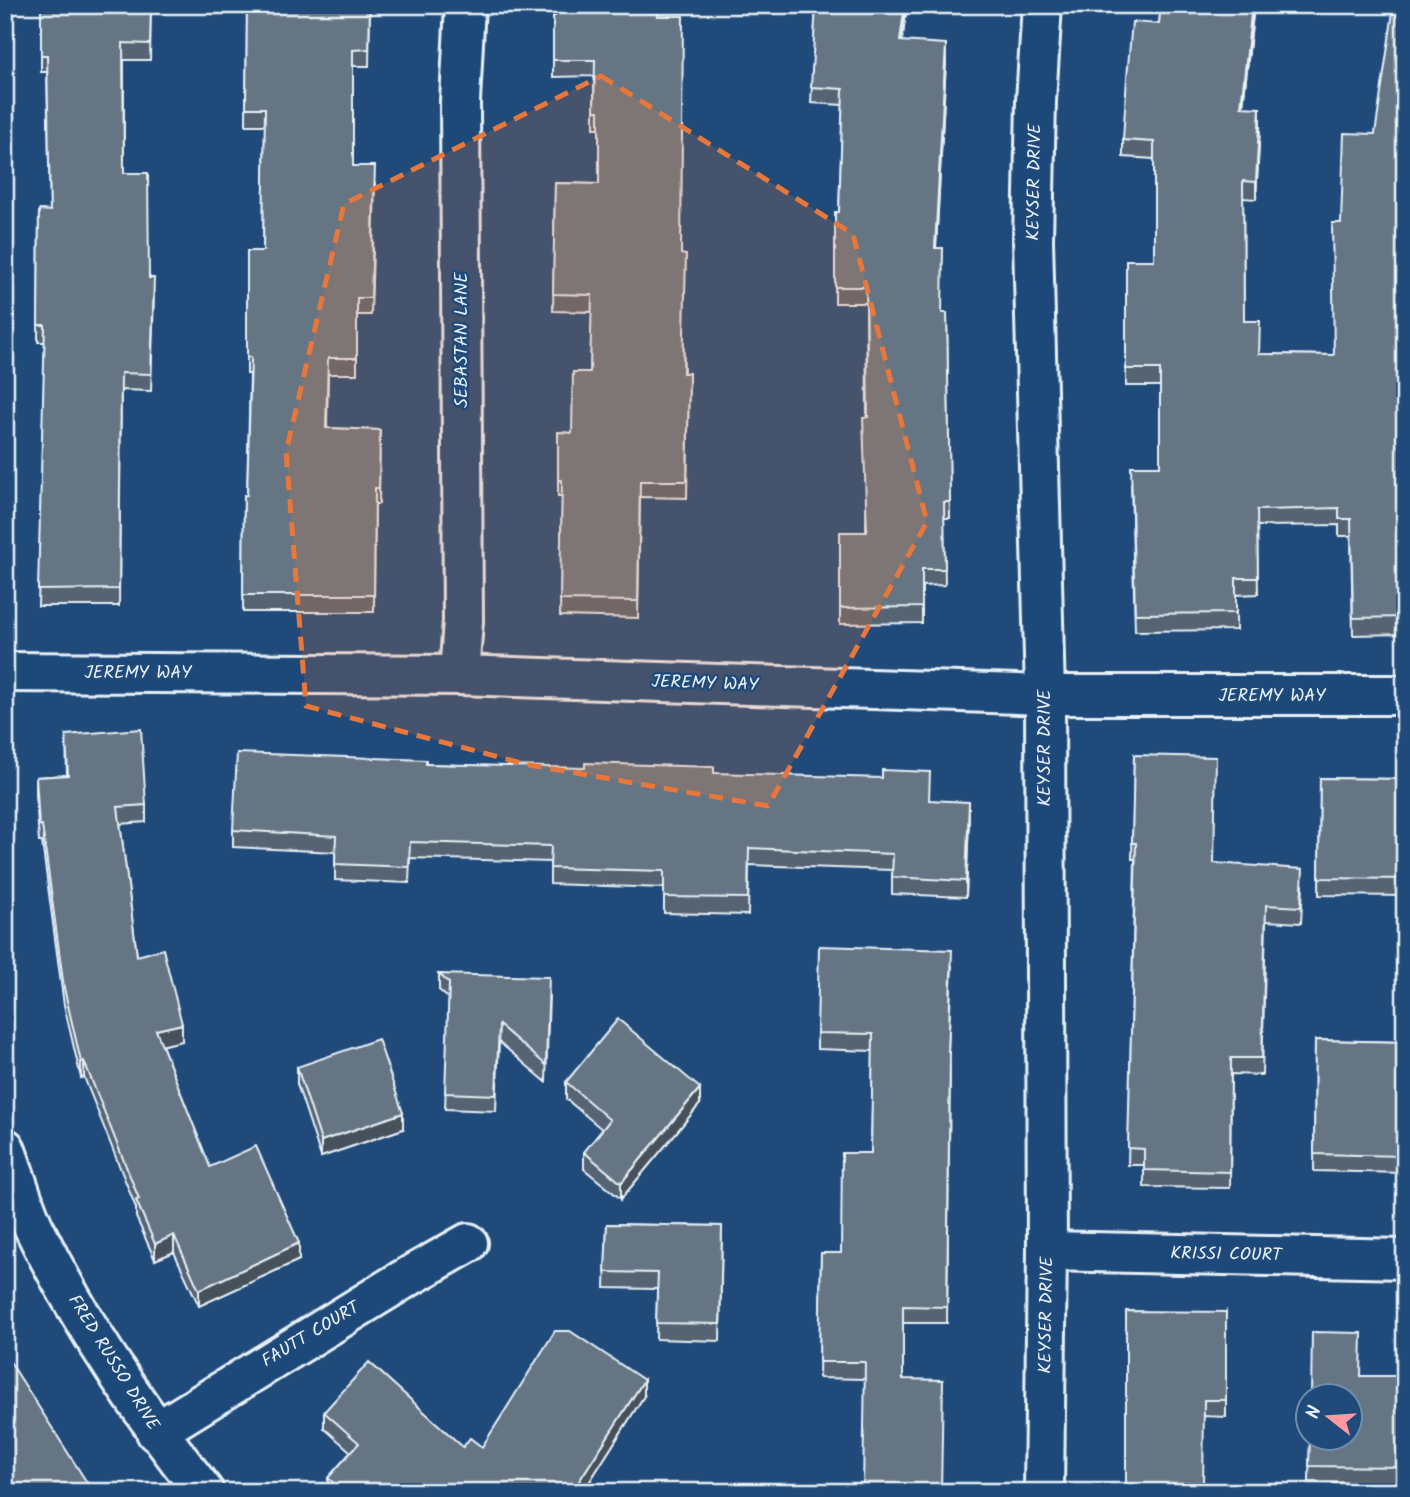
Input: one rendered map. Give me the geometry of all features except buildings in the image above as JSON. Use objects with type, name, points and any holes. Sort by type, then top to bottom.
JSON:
[{"type":"street","name":"SEBASTAN LANE","points":[[459,675],[463,621],[460,101],[465,5]]},
{"type":"street","name":"KEYSER DRIVE","points":[[1042,5],[1033,240],[1045,695],[1047,1251],[1044,1492]]},
{"type":"street","name":"JEREMY WAY","points":[[5,673],[459,675],[1045,695],[1405,695]]},
{"type":"street","name":"FRED RUSSO DRIVE","points":[[5,1147],[33,1226],[87,1329],[156,1432],[204,1492]]},
{"type":"street","name":"FAUTT COURT","points":[[156,1432],[401,1280],[468,1243]]},
{"type":"street","name":"KRISSI COURT","points":[[1047,1251],[1405,1259]]},
{"type":"highlighted area","points":[[601,76],[853,234],[927,522],[768,806],[529,765],[306,706],[286,452],[344,204]]}]
